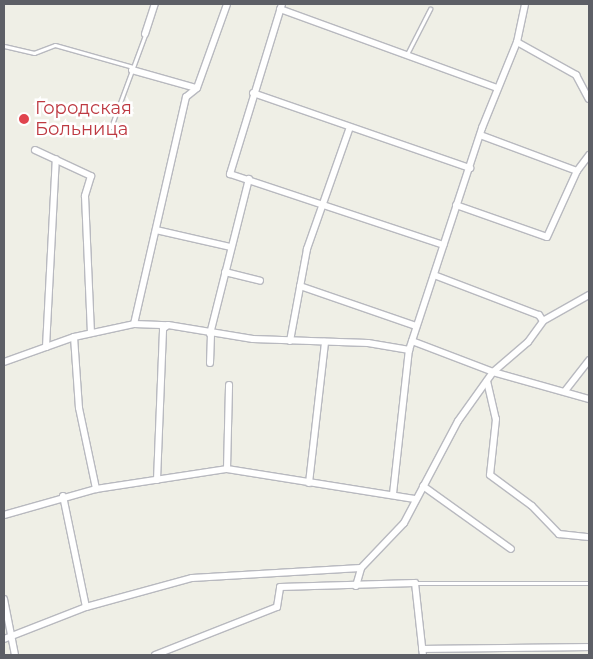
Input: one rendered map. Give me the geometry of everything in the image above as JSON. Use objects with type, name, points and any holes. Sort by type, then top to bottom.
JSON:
[{"type":"street","points":[[145,34],[155,4]]},
{"type":"street","points":[[134,324],[186,97],[197,88],[227,4]]},
{"type":"street","points":[[393,494],[410,350],[416,326],[480,135],[497,88],[517,42],[525,4]]},
{"type":"street","points":[[443,246],[229,172],[281,6],[406,57],[497,88]]},
{"type":"street","points":[[517,42],[576,75],[589,99]]},
{"type":"street","points":[[133,69],[197,88]]},
{"type":"street","points":[[253,93],[470,168]]},
{"type":"street","points":[[290,341],[307,249],[350,127]]},
{"type":"street","points":[[480,135],[577,171]]},
{"type":"street","points":[[34,150],[91,176],[85,196],[91,333]]},
{"type":"street","points":[[456,205],[547,238],[577,171],[589,154]]},
{"type":"street","points":[[46,346],[56,159]]},
{"type":"street","points":[[210,362],[210,334],[249,179]]},
{"type":"street","points":[[156,230],[231,247]]},
{"type":"street","points":[[225,272],[260,281]]},
{"type":"street","points":[[434,275],[539,315],[543,321]]},
{"type":"street","points":[[300,286],[416,326]]},
{"type":"street","points":[[356,586],[361,570],[404,524],[415,499],[445,452],[458,421],[492,372],[528,342],[543,321],[589,295]]},
{"type":"street","points":[[4,362],[74,337],[134,324],[168,324],[210,334],[410,350]]},
{"type":"street","points":[[157,480],[163,329],[168,324]]},
{"type":"street","points":[[74,337],[79,408],[96,489]]},
{"type":"street","points":[[412,341],[492,372],[589,399]]},
{"type":"street","points":[[309,483],[325,342]]},
{"type":"street","points":[[565,391],[589,360]]},
{"type":"street","points":[[487,381],[496,419],[490,475],[532,506],[559,534],[589,536]]},
{"type":"street","points":[[227,469],[229,385]]},
{"type":"street","points":[[4,515],[63,496],[96,489],[227,469],[415,499]]},
{"type":"street","points":[[423,486],[511,549]]},
{"type":"street","points":[[63,496],[86,607]]},
{"type":"street","points":[[6,638],[86,607],[209,575],[361,570]]},
{"type":"street","points":[[156,655],[277,607],[280,586],[356,586],[415,583],[423,652],[589,647]]},
{"type":"street","points":[[4,600],[6,638],[15,655]]},
{"type":"lane","points":[[406,57],[430,9]]},
{"type":"lane","points":[[111,127],[145,34]]},
{"type":"lane","points":[[4,46],[34,53],[60,46],[133,69]]},
{"type":"lane","points":[[415,583],[589,583]]},
{"type":"place","name":"Городская Больница","points":[[24,119]]}]
